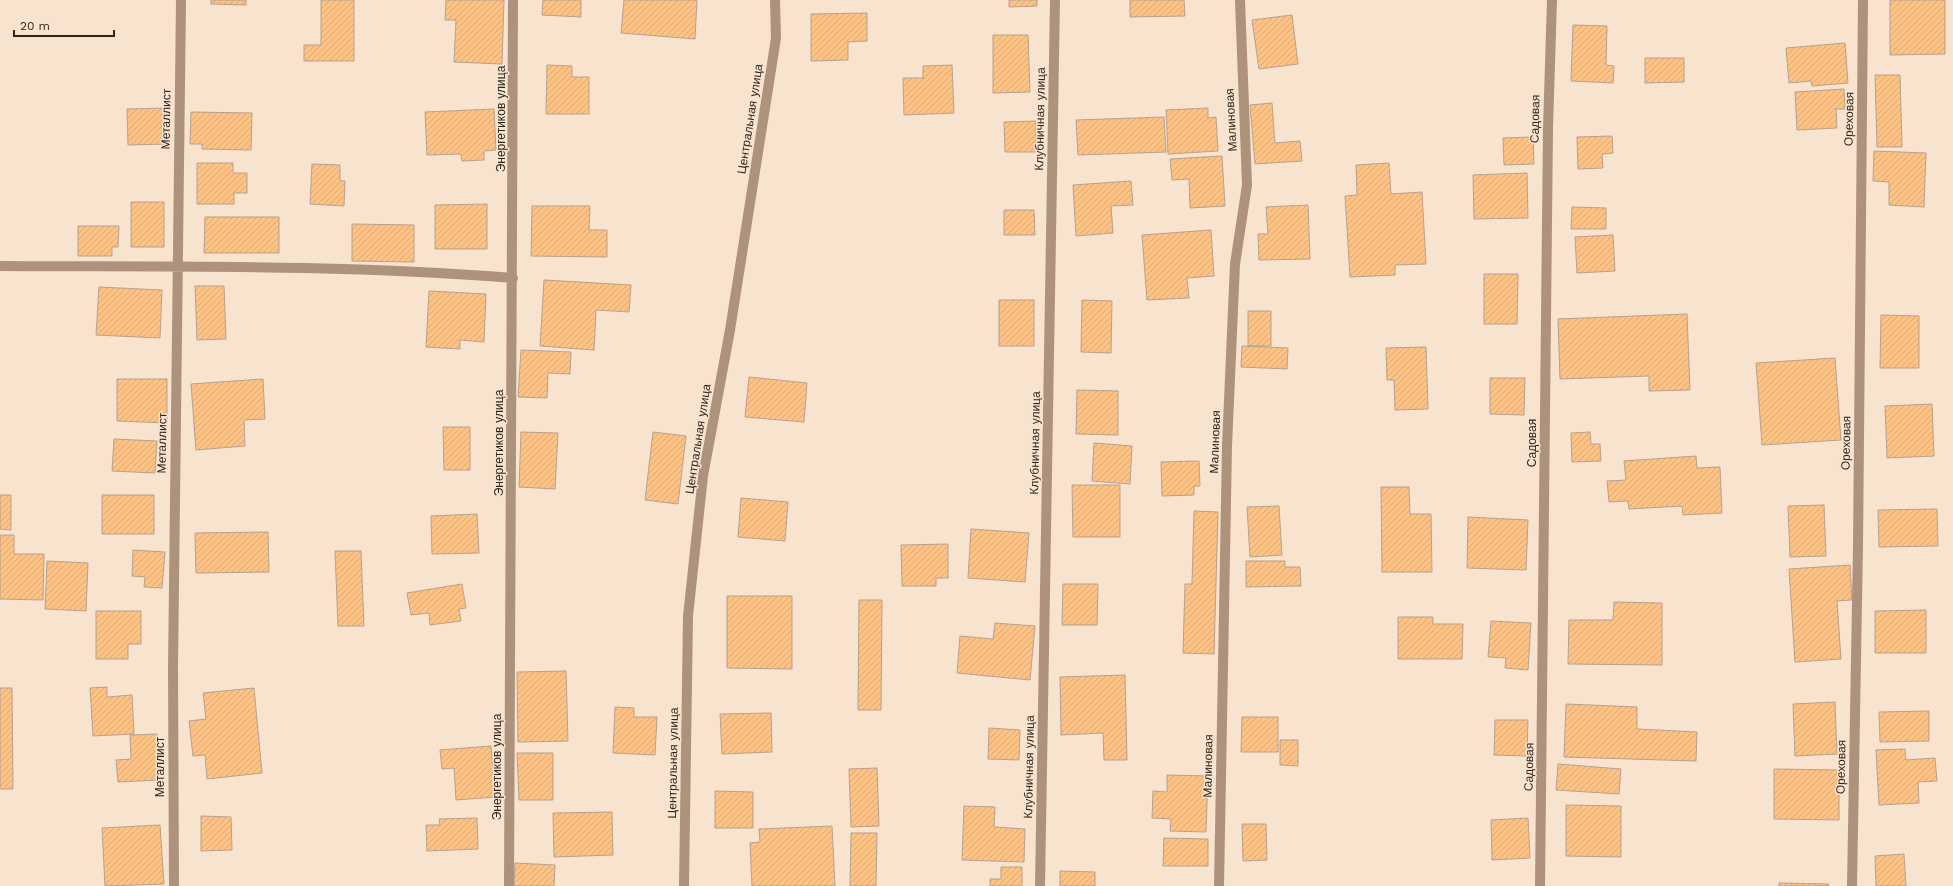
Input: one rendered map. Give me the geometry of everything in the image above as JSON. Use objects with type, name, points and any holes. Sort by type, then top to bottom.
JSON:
[{"type":"street","name":"Металлист","points":[[174,886],[173,668],[181,0]]},
{"type":"street","name":"Энергетиков улица","points":[[509,886],[513,278],[513,0]]},
{"type":"street","name":"Центральная улица","points":[[684,886],[688,616],[703,476],[730,330],[776,38],[775,0]]},
{"type":"street","name":"Клубничная улица","points":[[1040,886],[1055,0]]},
{"type":"street","name":"Малиновая","points":[[1219,886],[1228,422],[1235,264],[1247,185],[1240,0]]},
{"type":"street","name":"Садовая","points":[[1540,886],[1548,128],[1552,0]]},
{"type":"street","name":"Ореховая","points":[[1852,886],[1858,554],[1863,0]]},
{"type":"street","points":[[0,266],[331,269],[455,273],[513,278]]},
{"type":"building","points":[[211,0],[246,0],[246,5],[211,4]]},
{"type":"building","points":[[321,0],[354,0],[354,61],[304,61],[304,45],[321,45]]},
{"type":"building","points":[[446,0],[504,0],[502,64],[454,62],[456,20],[445,20]]},
{"type":"building","points":[[543,0],[581,0],[581,17],[542,15]]},
{"type":"building","points":[[624,0],[697,0],[695,39],[621,33]]},
{"type":"building","points":[[1009,0],[1037,0],[1037,6],[1009,7]]},
{"type":"building","points":[[1130,0],[1184,0],[1185,16],[1130,17]]},
{"type":"building","points":[[1890,0],[1945,0],[1945,54],[1890,55]]},
{"type":"building","points":[[867,13],[867,41],[848,42],[848,60],[811,61],[811,14]]},
{"type":"building","points":[[1292,15],[1298,64],[1259,69],[1252,20]]},
{"type":"building","points":[[1573,25],[1607,26],[1606,65],[1614,66],[1613,83],[1571,81]]},
{"type":"building","points":[[993,35],[1028,35],[1030,92],[993,93]]},
{"type":"building","points":[[1845,43],[1848,83],[1812,86],[1811,81],[1789,83],[1786,48]]},
{"type":"building","points":[[1645,58],[1684,58],[1684,82],[1645,83]]},
{"type":"building","points":[[547,65],[572,66],[572,77],[589,77],[589,114],[546,114]]},
{"type":"building","points":[[952,65],[954,113],[904,115],[903,78],[923,78],[923,66]]},
{"type":"building","points":[[1875,75],[1900,75],[1902,147],[1877,147]]},
{"type":"building","points":[[1844,89],[1845,109],[1836,109],[1837,128],[1797,130],[1795,92]]},
{"type":"building","points":[[1272,103],[1275,143],[1300,141],[1302,161],[1255,164],[1250,105]]},
{"type":"building","points":[[166,108],[167,144],[128,145],[127,109]]},
{"type":"building","points":[[1208,108],[1208,118],[1216,117],[1218,151],[1168,154],[1166,110]]},
{"type":"building","points":[[494,109],[496,150],[484,151],[484,160],[462,161],[461,154],[427,155],[425,112]]},
{"type":"building","points":[[191,112],[252,113],[251,150],[202,149],[202,144],[190,144]]},
{"type":"building","points":[[1164,117],[1166,152],[1078,155],[1076,120]]},
{"type":"building","points":[[1036,121],[1036,152],[1005,152],[1004,122]]},
{"type":"building","points":[[1612,136],[1613,153],[1602,154],[1603,168],[1578,169],[1577,137]]},
{"type":"building","points":[[1533,137],[1534,164],[1504,165],[1503,138]]},
{"type":"building","points":[[1874,151],[1926,153],[1924,207],[1889,205],[1889,182],[1873,181]]},
{"type":"building","points":[[1222,156],[1225,206],[1190,208],[1189,179],[1172,180],[1170,159]]},
{"type":"building","points":[[197,163],[233,163],[233,173],[247,173],[247,193],[234,193],[234,204],[197,204]]},
{"type":"building","points":[[1389,163],[1391,194],[1422,192],[1426,264],[1395,265],[1395,275],[1350,277],[1345,196],[1357,195],[1356,165]]},
{"type":"building","points":[[312,164],[340,165],[340,181],[345,181],[344,206],[310,204]]},
{"type":"building","points":[[1527,173],[1528,218],[1474,219],[1473,175]]},
{"type":"building","points":[[1131,181],[1133,205],[1111,206],[1113,233],[1076,236],[1073,185]]},
{"type":"building","points":[[131,202],[164,202],[164,247],[131,247]]},
{"type":"building","points":[[487,204],[487,249],[435,249],[435,205]]},
{"type":"building","points":[[1308,205],[1310,259],[1259,260],[1258,234],[1268,234],[1266,207]]},
{"type":"building","points":[[532,206],[590,206],[589,230],[607,230],[607,257],[531,256]]},
{"type":"building","points":[[1572,207],[1606,208],[1606,229],[1571,229]]},
{"type":"building","points":[[1004,210],[1034,210],[1035,235],[1004,235]]},
{"type":"building","points":[[205,217],[279,217],[279,253],[204,253]]},
{"type":"building","points":[[352,224],[414,225],[414,262],[352,261]]},
{"type":"building","points":[[78,226],[119,226],[118,247],[112,247],[112,256],[78,256]]},
{"type":"building","points":[[1211,230],[1214,276],[1187,278],[1189,298],[1147,300],[1142,235]]},
{"type":"building","points":[[1613,235],[1615,271],[1577,273],[1575,237]]},
{"type":"building","points":[[1484,274],[1518,274],[1517,324],[1484,324]]},
{"type":"building","points":[[544,280],[631,285],[629,312],[596,310],[594,350],[540,346]]},
{"type":"building","points":[[195,286],[224,286],[226,339],[197,340]]},
{"type":"building","points":[[99,287],[162,290],[160,338],[96,335]]},
{"type":"building","points":[[429,291],[486,294],[484,342],[460,340],[460,349],[426,347]]},
{"type":"building","points":[[999,300],[1034,300],[1034,346],[999,346]]},
{"type":"building","points":[[1082,300],[1112,301],[1111,353],[1081,352]]},
{"type":"building","points":[[1248,311],[1271,311],[1271,346],[1248,346]]},
{"type":"building","points":[[1687,314],[1690,390],[1649,391],[1649,376],[1560,379],[1558,319]]},
{"type":"building","points":[[1881,315],[1919,316],[1919,368],[1880,368]]},
{"type":"building","points":[[1242,346],[1288,348],[1287,369],[1241,367]]},
{"type":"building","points":[[1426,347],[1428,409],[1395,410],[1394,380],[1387,380],[1386,348]]},
{"type":"building","points":[[521,350],[571,352],[570,374],[548,373],[547,398],[518,397]]},
{"type":"building","points":[[1835,358],[1841,440],[1762,445],[1756,363]]},
{"type":"building","points":[[749,377],[807,383],[804,422],[745,417]]},
{"type":"building","points":[[1490,378],[1525,378],[1524,415],[1490,414]]},
{"type":"building","points":[[117,379],[167,379],[167,423],[117,421]]},
{"type":"building","points":[[263,379],[265,419],[244,420],[245,446],[196,450],[191,384]]},
{"type":"building","points":[[1077,390],[1118,391],[1118,435],[1076,434]]},
{"type":"building","points":[[1932,404],[1934,456],[1887,458],[1885,406]]},
{"type":"building","points":[[443,427],[470,427],[470,470],[444,470]]},
{"type":"building","points":[[521,432],[558,433],[555,489],[519,487]]},
{"type":"building","points":[[653,432],[686,436],[678,504],[645,500]]},
{"type":"building","points":[[1590,432],[1591,444],[1600,444],[1601,461],[1572,462],[1571,433]]},
{"type":"building","points":[[114,439],[157,441],[155,473],[112,471]]},
{"type":"building","points":[[1094,443],[1132,446],[1130,484],[1092,481]]},
{"type":"building","points":[[1696,456],[1697,468],[1720,467],[1722,513],[1683,515],[1682,506],[1629,509],[1628,501],[1609,502],[1607,481],[1626,480],[1624,461]]},
{"type":"building","points":[[1199,461],[1200,486],[1194,486],[1194,495],[1162,496],[1161,462]]},
{"type":"building","points":[[1072,485],[1120,485],[1120,537],[1073,537]]},
{"type":"building","points":[[1381,487],[1409,487],[1410,514],[1431,514],[1432,572],[1382,572]]},
{"type":"building","points":[[0,495],[11,495],[11,530],[0,529]]},
{"type":"building","points":[[102,495],[154,495],[154,534],[102,534]]},
{"type":"building","points":[[741,498],[788,502],[785,541],[738,537]]},
{"type":"building","points":[[1824,505],[1826,556],[1790,557],[1788,506]]},
{"type":"building","points":[[1279,506],[1282,555],[1250,557],[1247,507]]},
{"type":"building","points":[[1937,509],[1938,546],[1879,547],[1878,510]]},
{"type":"building","points":[[1194,511],[1218,512],[1214,654],[1183,653],[1185,584],[1192,584]]},
{"type":"building","points":[[477,514],[479,553],[432,554],[431,516]]},
{"type":"building","points":[[1468,517],[1528,520],[1526,570],[1467,568]]},
{"type":"building","points":[[971,529],[1029,533],[1025,582],[968,578]]},
{"type":"building","points":[[268,532],[269,572],[196,573],[195,533]]},
{"type":"building","points":[[0,535],[14,535],[14,554],[44,554],[43,600],[0,599]]},
{"type":"building","points":[[948,544],[948,578],[936,578],[936,586],[902,586],[901,545]]},
{"type":"building","points":[[133,550],[165,552],[162,588],[144,587],[145,577],[132,576]]},
{"type":"building","points":[[335,551],[361,551],[364,626],[338,626]]},
{"type":"building","points":[[47,561],[88,563],[86,611],[45,609]]},
{"type":"building","points":[[1246,561],[1285,561],[1285,567],[1300,567],[1301,586],[1246,587]]},
{"type":"building","points":[[1850,565],[1852,600],[1837,601],[1841,659],[1795,662],[1789,569]]},
{"type":"building","points":[[462,584],[466,608],[459,609],[461,621],[430,625],[429,613],[411,615],[407,593]]},
{"type":"building","points":[[1063,584],[1098,584],[1097,625],[1062,625]]},
{"type":"building","points":[[727,596],[792,596],[792,669],[727,668]]},
{"type":"building","points":[[859,600],[882,600],[881,710],[858,710]]},
{"type":"building","points":[[1614,602],[1662,603],[1662,665],[1568,664],[1569,620],[1613,620]]},
{"type":"building","points":[[1926,610],[1926,653],[1875,653],[1875,611]]},
{"type":"building","points":[[96,611],[141,611],[141,644],[128,644],[128,659],[96,659]]},
{"type":"building","points":[[1398,617],[1433,617],[1433,624],[1463,624],[1462,659],[1398,659]]},
{"type":"building","points":[[1491,621],[1531,623],[1528,670],[1505,668],[1506,658],[1488,657]]},
{"type":"building","points":[[995,623],[1035,626],[1030,680],[957,673],[960,636],[993,639]]},
{"type":"building","points":[[566,671],[568,741],[518,742],[517,672]]},
{"type":"building","points":[[1125,675],[1127,760],[1104,760],[1103,733],[1061,735],[1060,677]]},
{"type":"building","points":[[107,687],[107,697],[132,695],[134,734],[93,736],[90,688]]},
{"type":"building","points":[[0,688],[12,688],[13,789],[0,789]]},
{"type":"building","points":[[254,688],[262,773],[207,779],[205,755],[193,756],[189,721],[206,719],[203,693]]},
{"type":"building","points":[[1835,702],[1837,754],[1795,756],[1793,704]]},
{"type":"building","points":[[1566,704],[1637,707],[1637,729],[1697,732],[1696,761],[1564,757]]},
{"type":"building","points":[[615,707],[634,708],[634,717],[657,717],[655,755],[613,753]]},
{"type":"building","points":[[1929,711],[1929,741],[1880,742],[1879,712]]},
{"type":"building","points":[[771,713],[772,752],[722,754],[720,714]]},
{"type":"building","points":[[1242,717],[1278,717],[1278,752],[1241,752]]},
{"type":"building","points":[[1495,720],[1528,720],[1527,756],[1494,755]]},
{"type":"building","points":[[989,728],[1020,730],[1019,760],[988,759]]},
{"type":"building","points":[[157,734],[159,780],[118,782],[116,760],[131,759],[130,735]]},
{"type":"building","points":[[1280,740],[1298,740],[1298,766],[1280,765]]},
{"type":"building","points":[[491,746],[495,797],[456,800],[454,768],[442,769],[440,750]]},
{"type":"building","points":[[1905,749],[1906,760],[1935,758],[1937,781],[1918,782],[1919,803],[1879,805],[1876,750]]},
{"type":"building","points":[[517,753],[553,753],[553,800],[519,800]]},
{"type":"building","points":[[1558,764],[1621,769],[1619,794],[1556,790]]},
{"type":"building","points":[[877,768],[879,826],[851,827],[849,769]]},
{"type":"building","points":[[1774,769],[1839,770],[1839,820],[1774,819]]},
{"type":"building","points":[[1167,775],[1208,776],[1206,832],[1170,831],[1171,819],[1152,818],[1153,791],[1167,792]]},
{"type":"building","points":[[715,791],[753,792],[753,828],[715,828]]},
{"type":"building","points":[[1566,805],[1621,806],[1621,857],[1566,856]]},
{"type":"building","points":[[964,806],[995,807],[994,827],[1025,829],[1024,862],[962,860]]},
{"type":"building","points":[[612,812],[613,855],[554,857],[553,813]]},
{"type":"building","points":[[201,816],[231,817],[232,850],[201,851]]},
{"type":"building","points":[[477,818],[478,849],[427,851],[426,825],[440,825],[439,819]]},
{"type":"building","points":[[1528,818],[1530,858],[1492,860],[1491,820]]},
{"type":"building","points":[[1242,824],[1266,824],[1267,860],[1243,861]]},
{"type":"building","points":[[160,825],[164,884],[105,886],[102,828]]},
{"type":"building","points":[[832,826],[835,886],[752,886],[750,843],[760,842],[759,829]]},
{"type":"building","points":[[851,833],[877,833],[876,886],[850,886]]},
{"type":"building","points":[[1164,838],[1208,839],[1208,866],[1163,866]]},
{"type":"building","points":[[1904,854],[1906,886],[1876,886],[1875,856]]},
{"type":"building","points":[[515,863],[555,865],[554,886],[514,886]]},
{"type":"building","points":[[1001,867],[1022,867],[1022,886],[990,886],[990,879],[1001,879]]},
{"type":"building","points":[[1060,871],[1095,872],[1095,886],[1060,886]]},
{"type":"building","points":[[1779,883],[1829,884],[1828,886],[1779,886]]}]
